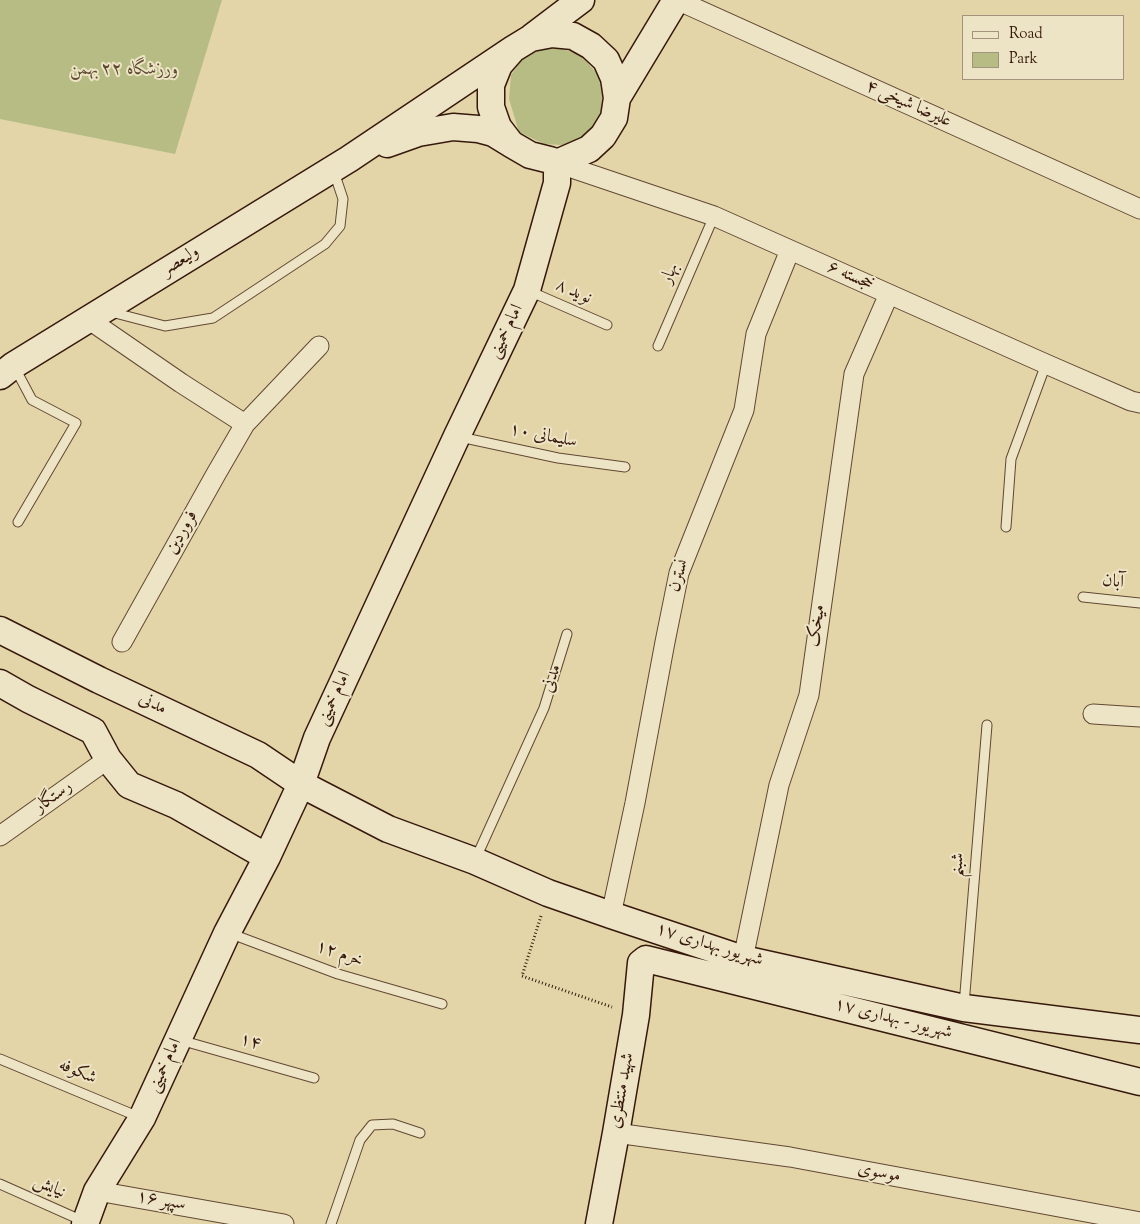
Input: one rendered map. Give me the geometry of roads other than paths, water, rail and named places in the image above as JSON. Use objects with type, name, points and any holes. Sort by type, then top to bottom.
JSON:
[{"type":"main road","points":[[341,164],[522,43],[581,0]]},
{"type":"main road","points":[[617,98],[676,0]]},
{"type":"main road","points":[[341,164],[418,133],[453,127],[478,129],[493,133],[511,144],[530,155],[556,162],[589,149],[603,136],[614,118],[617,98],[614,78],[606,60],[591,46],[573,36],[552,34],[522,43],[499,65],[491,86],[491,107],[498,127],[511,144]]},
{"type":"main road","name":"امام خمینی","points":[[85,1223],[98,1191],[142,1118],[227,933],[267,857],[300,784],[317,738],[456,436],[527,290],[556,184],[556,162]]},
{"type":"main road","name":"ولیعصر","points":[[5,371],[341,164]]},
{"type":"main road","name":"مدنی","points":[[0,630],[258,756],[300,784]]},
{"type":"main road","points":[[0,683],[93,731],[108,759],[129,785],[176,805],[267,857]]},
{"type":"main road","name":"۱۷ شهریور بهداری","points":[[300,784],[388,829],[475,861],[548,893],[743,959],[964,1008],[1140,1030]]},
{"type":"main road","name":"شهید منتظری","points":[[598,1224],[636,1015],[641,963],[646,959]]},
{"type":"main road","name":"۱۷ شهریور - بهداری","points":[[646,959],[1140,1082]]},
{"type":"street","name":"علیرضا شیخی ۴","points":[[676,0],[1140,210]]},
{"type":"street","name":"خجسته ۶","points":[[556,162],[714,216],[1046,364],[1140,403]]},
{"type":"street","name":"نسترن","points":[[610,915],[635,802],[679,573],[744,410],[756,334],[790,250]]},
{"type":"street","name":"میخک","points":[[743,959],[779,785],[808,695],[854,374],[889,294]]},
{"type":"street","points":[[96,315],[181,383],[246,424]]},
{"type":"street","name":"فروردین","points":[[122,642],[246,424],[319,346]]},
{"type":"street","points":[[1093,714],[1140,717]]},
{"type":"street","name":"رستگار","points":[[0,836],[108,759]]},
{"type":"street","name":"موسوی","points":[[616,1133],[790,1157],[1140,1222]]},
{"type":"street","name":"سپهر ۱۶","points":[[98,1191],[284,1224]]},
{"type":"lane","points":[[96,315],[165,326],[213,318],[325,244],[340,226],[343,198],[341,164]]},
{"type":"lane","name":"بهار","points":[[658,346],[714,216]]},
{"type":"lane","name":"نوید ۸","points":[[527,290],[606,325]]},
{"type":"lane","points":[[1006,527],[1011,459],[1046,364]]},
{"type":"lane","points":[[5,371],[32,400],[76,424],[18,522]]},
{"type":"lane","name":"سلیمانی ۱۰","points":[[456,436],[558,458],[625,467]]},
{"type":"lane","name":"آبان","points":[[1083,597],[1140,602]]},
{"type":"lane","name":"مدنی","points":[[475,861],[544,708],[567,634]]},
{"type":"lane","name":"شبنم","points":[[964,1008],[987,726]]},
{"type":"lane","name":"خرم ۱۲","points":[[227,933],[338,974],[442,1004]]},
{"type":"lane","name":"۱۴","points":[[178,1039],[314,1078]]},
{"type":"lane","name":"شکوفه","points":[[0,1059],[142,1118]]},
{"type":"lane","points":[[331,1224],[360,1140],[372,1125],[393,1124],[420,1133]]},
{"type":"lane","name":"نیایش","points":[[0,1184],[85,1223]]},
{"type":"park label","name":"ورزشگاه ۲۲ بهمن","points":[[124,71]]}]
